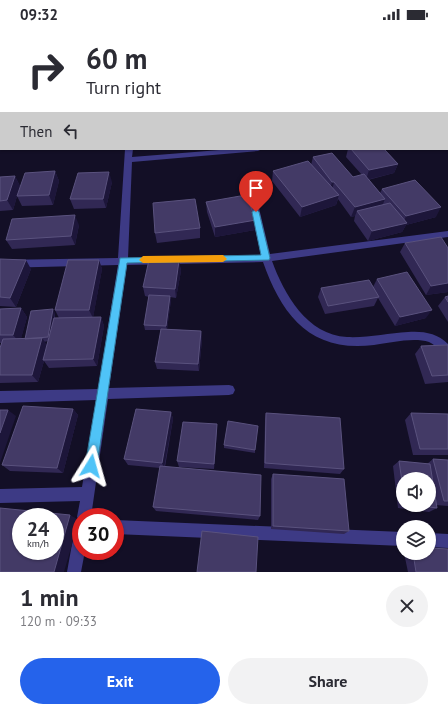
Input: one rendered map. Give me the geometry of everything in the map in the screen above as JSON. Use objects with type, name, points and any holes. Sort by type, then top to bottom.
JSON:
[{"type":"street","points":[[85,508],[123,260],[129,154],[232,150]]},
{"type":"street","points":[[248,183],[266,258],[284,297],[301,318],[322,335],[335,340],[352,342],[426,337],[439,342],[448,352]]},
{"type":"street","points":[[0,264],[123,260],[266,258],[448,234]]},
{"type":"street","points":[[0,397],[229,390]]},
{"type":"street","points":[[0,496],[87,494]]},
{"type":"street","points":[[124,527],[396,539]]},
{"type":"street","points":[[436,540],[448,541]]},
{"type":"street","points":[[74,572],[76,560]]},
{"type":"building","points":[[352,150],[385,150],[398,164],[369,170]]},
{"type":"building","points":[[332,153],[353,177],[364,174],[385,199],[355,207],[334,182],[332,182],[313,157]]},
{"type":"building","points":[[308,161],[339,195],[302,207],[273,171]]},
{"type":"building","points":[[55,171],[49,195],[17,196],[25,173]]},
{"type":"building","points":[[109,172],[103,199],[70,199],[78,173]]},
{"type":"building","points":[[15,176],[7,200],[0,201],[0,177]]},
{"type":"building","points":[[415,180],[441,207],[406,216],[382,189]]},
{"type":"building","points":[[246,195],[256,220],[215,227],[206,202]]},
{"type":"building","points":[[195,199],[200,228],[155,233],[153,203]]},
{"type":"building","points":[[390,203],[407,223],[372,231],[357,211]]},
{"type":"building","points":[[75,215],[71,236],[6,240],[12,219]]},
{"type":"building","points":[[441,237],[448,248],[448,283],[431,286],[405,243]]},
{"type":"building","points":[[0,259],[26,260],[10,298],[0,297]]},
{"type":"building","points":[[68,260],[99,260],[89,310],[55,310]]},
{"type":"building","points":[[149,260],[179,261],[175,289],[143,287]]},
{"type":"building","points":[[407,272],[432,310],[400,317],[377,279]]},
{"type":"building","points":[[369,280],[379,297],[328,306],[321,288]]},
{"type":"building","points":[[149,295],[170,296],[166,326],[144,325]]},
{"type":"building","points":[[21,308],[13,335],[0,335],[0,309]]},
{"type":"building","points":[[53,309],[48,337],[25,339],[31,311]]},
{"type":"building","points":[[101,317],[93,359],[43,360],[54,318]]},
{"type":"building","points":[[161,329],[201,331],[198,364],[155,362]]},
{"type":"building","points":[[42,338],[32,375],[0,375],[0,348],[3,339]]},
{"type":"building","points":[[448,345],[448,375],[432,376],[421,346]]},
{"type":"building","points":[[23,406],[73,409],[57,468],[2,465]]},
{"type":"building","points":[[136,409],[171,412],[162,463],[124,459]]},
{"type":"building","points":[[0,410],[8,410],[0,433]]},
{"type":"building","points":[[266,413],[340,418],[344,469],[265,463]]},
{"type":"building","points":[[411,413],[448,414],[448,449],[420,449]]},
{"type":"building","points":[[228,421],[258,426],[255,450],[224,445]]},
{"type":"building","points":[[183,422],[217,424],[214,464],[177,461]]},
{"type":"building","points":[[433,459],[448,460],[448,501],[444,501]]},
{"type":"building","points":[[399,461],[430,464],[431,472],[401,472]]},
{"type":"building","points":[[160,466],[261,475],[260,516],[153,507]]},
{"type":"building","points":[[273,474],[344,479],[349,531],[273,526]]},
{"type":"building","points":[[0,508],[12,509],[12,560],[57,560],[54,572],[0,572]]},
{"type":"building","points":[[64,514],[70,515],[64,536]]},
{"type":"building","points":[[202,531],[258,537],[256,572],[197,572]]},
{"type":"building","points":[[436,548],[448,549],[448,572],[416,572],[414,560],[436,560]]},
{"type":"slow traffic","points":[[143,260],[223,259]]},
{"type":"route","points":[[91,466],[123,260],[266,258],[256,212]]}]
